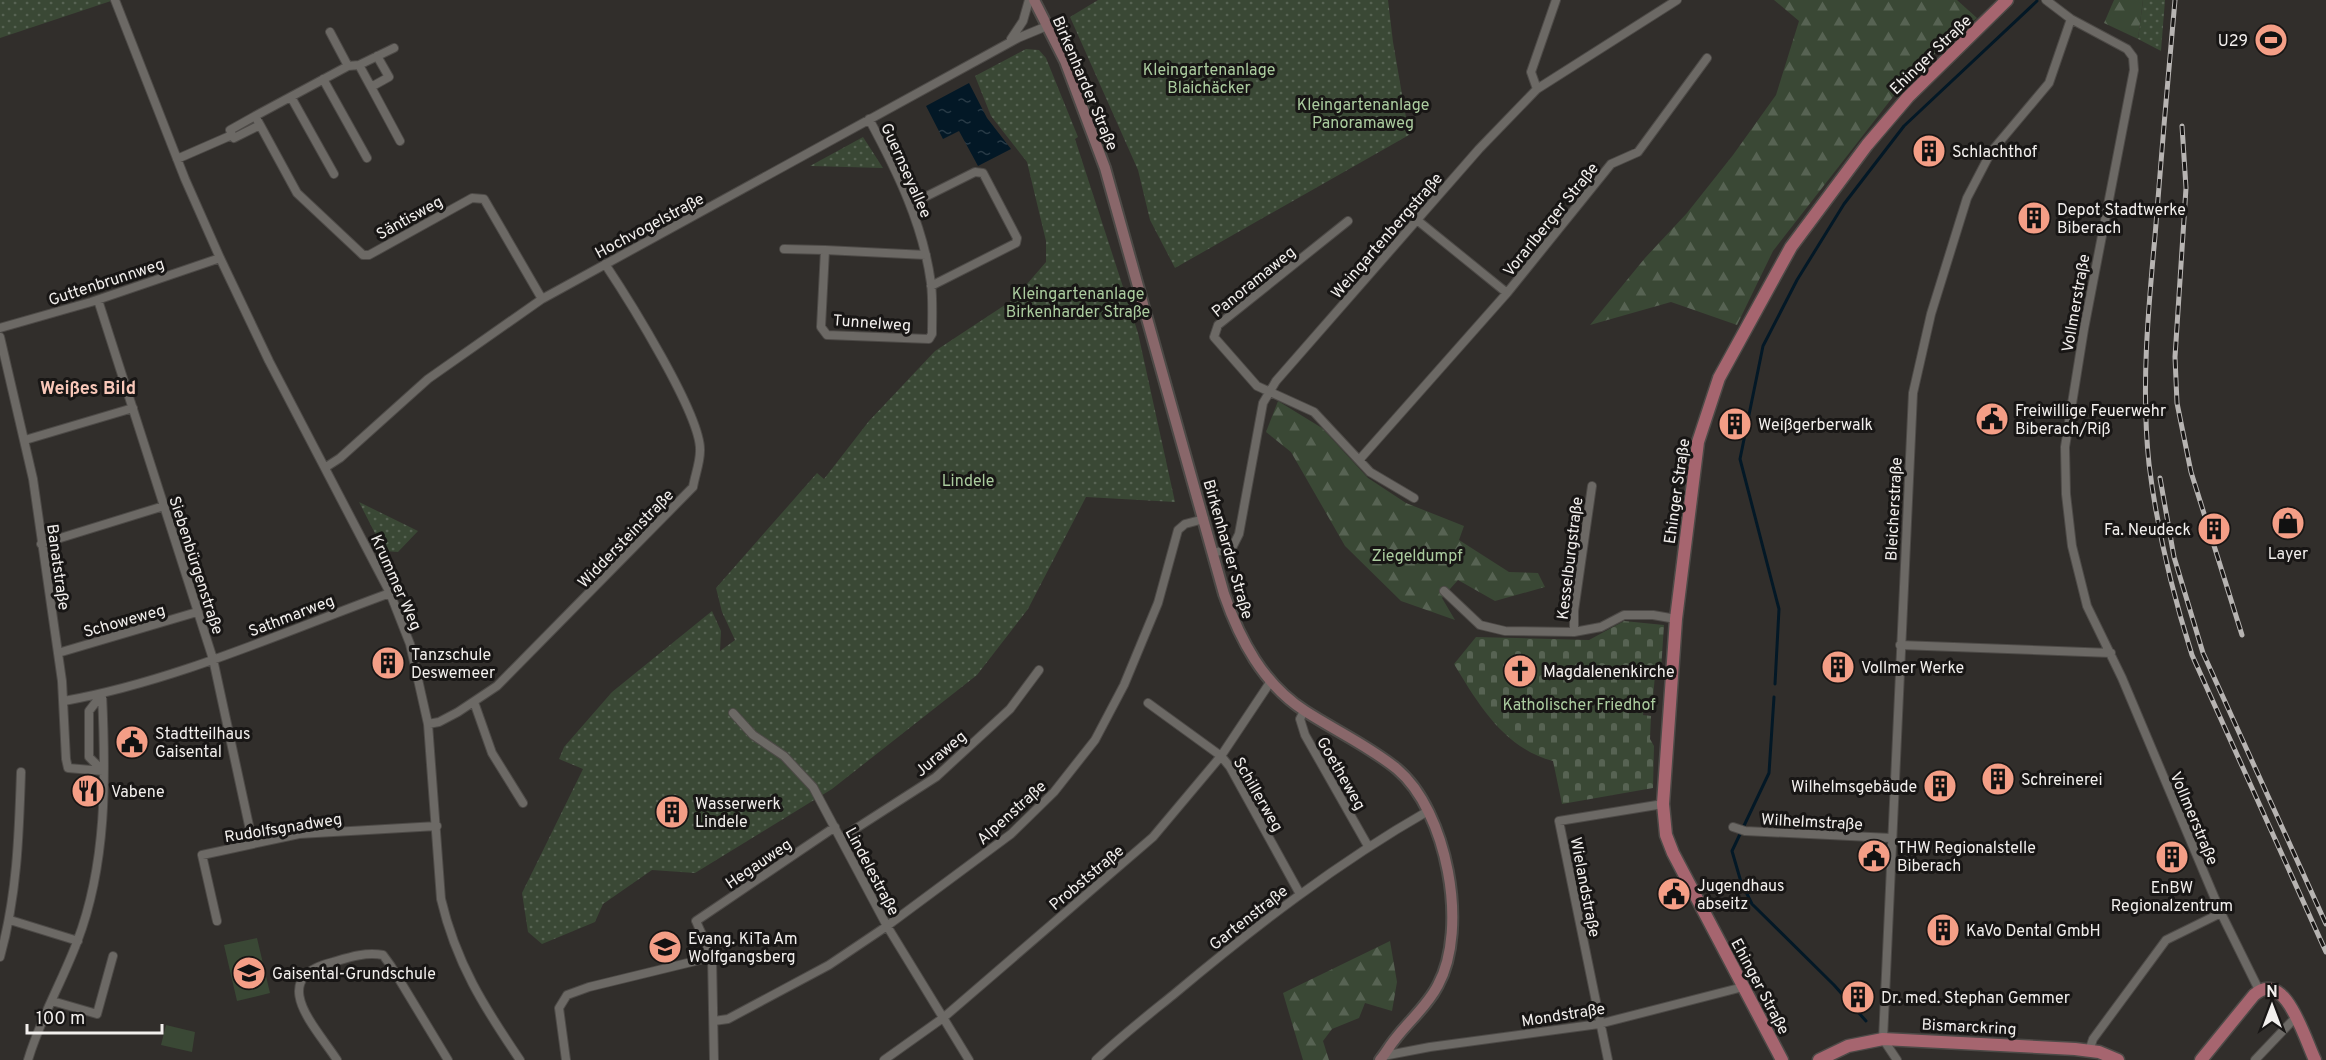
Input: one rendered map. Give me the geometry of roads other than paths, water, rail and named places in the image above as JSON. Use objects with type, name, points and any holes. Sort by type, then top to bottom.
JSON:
[{"type":"main road","name":"Birkenharder Straße","points":[[1035,0],[1081,102],[1105,168],[1224,594],[1242,640],[1271,681],[1304,711],[1361,743],[1400,771],[1428,811],[1444,847],[1449,876],[1451,944],[1438,986],[1382,1059]]},
{"type":"main road","name":"Ehinger Straße","points":[[1782,1060],[1672,853],[1666,835],[1663,804],[1676,619],[1698,442],[1719,378],[1791,248],[1867,145],[1908,97],[2007,0]]},
{"type":"main road","points":[[2201,1060],[2259,990],[2275,989],[2286,998],[2315,1060]]},
{"type":"main road","name":"Bismarckring","points":[[1819,1060],[1848,1046],[1883,1039],[2089,1051],[2118,1060]]},
{"type":"street","name":"Krummer Weg","points":[[115,0],[177,159],[220,258],[269,361],[390,592],[414,657],[428,724],[441,899],[455,950],[484,1007],[520,1060]]},
{"type":"street","points":[[1009,42],[1023,21],[1029,0]]},
{"type":"street","points":[[1538,89],[1531,72],[1556,0]]},
{"type":"street","name":"Weingartenbergstraße","points":[[1213,553],[1232,548],[1239,534],[1255,436],[1263,403],[1269,392],[1479,149],[1538,89],[1677,0]]},
{"type":"street","name":"Vollmerstraße","points":[[2046,0],[2071,19],[2127,49],[2134,64],[2085,319],[2065,447],[2066,494],[2080,584],[2221,913],[2259,990]]},
{"type":"street","name":"Bleicherstraße","points":[[1883,1039],[1913,393],[1930,314],[1976,178],[2002,136],[2049,83],[2071,19]]},
{"type":"street","name":"Hochvogelstraße","points":[[326,467],[347,452],[428,379],[542,299],[1009,42],[1047,26]]},
{"type":"street","points":[[330,32],[348,66]]},
{"type":"street","points":[[232,135],[230,130],[348,66],[359,65],[394,48]]},
{"type":"street","points":[[371,87],[389,77],[377,56]]},
{"type":"street","name":"Vorarlberger Straße","points":[[1360,459],[1508,293],[1611,164],[1638,152],[1707,58]]},
{"type":"street","points":[[359,65],[400,141]]},
{"type":"street","points":[[323,80],[367,158]]},
{"type":"street","points":[[291,97],[334,174]]},
{"type":"street","points":[[177,159],[232,135],[234,138],[260,125],[255,116]]},
{"type":"street","name":"Guernseyallee","points":[[869,119],[911,204],[926,255],[931,286],[932,334],[929,339]]},
{"type":"street","name":"Säntisweg","points":[[260,125],[297,193],[363,255],[369,255],[472,198],[484,199],[542,299]]},
{"type":"street","points":[[911,204],[975,172],[983,173],[1017,238],[1016,243],[931,286]]},
{"type":"street","name":"Vorarlberger Straße","points":[[1417,220],[1508,293]]},
{"type":"street","name":"Panoramaweg","points":[[1269,392],[1257,386],[1216,341],[1215,329],[1348,221]]},
{"type":"street","points":[[784,249],[926,255]]},
{"type":"street","name":"Tunnelweg","points":[[825,250],[821,327],[828,335],[929,339]]},
{"type":"street","name":"Guttenbrunnweg","points":[[0,328],[98,300],[220,258]]},
{"type":"street","name":"Widdersteinstraße","points":[[428,724],[439,722],[497,686],[693,487],[701,450],[695,423],[636,312],[606,264]]},
{"type":"street","name":"Siebenbürgenstraße","points":[[98,300],[213,659],[253,843]]},
{"type":"street","name":"Banatstraße","points":[[0,337],[25,440],[58,653],[64,701],[68,768],[103,771]]},
{"type":"street","points":[[1269,392],[1314,412],[1386,484],[1414,498]]},
{"type":"street","points":[[25,440],[134,408]]},
{"type":"street","name":"Kesselburgstraße","points":[[1574,632],[1574,611],[1592,486]]},
{"type":"street","points":[[41,544],[164,506]]},
{"type":"street","name":"Alpenstraße","points":[[714,1021],[728,1019],[829,965],[887,926],[1011,834],[1071,771],[1095,740],[1129,675],[1158,603],[1178,530],[1185,524],[1204,519]]},
{"type":"street","points":[[1444,591],[1480,625],[1528,633],[1574,632],[1601,627],[1624,615],[1653,615],[1676,619]]},
{"type":"street","name":"Sathmarweg","points":[[64,701],[102,694],[213,659],[390,592]]},
{"type":"street","name":"Schoweweg","points":[[58,653],[197,612]]},
{"type":"street","points":[[1900,645],[2111,654]]},
{"type":"street","name":"Juraweg","points":[[841,838],[936,777],[1010,710],[1039,670]]},
{"type":"street","name":"Probststraße","points":[[884,1060],[943,1018],[1153,837],[1221,756],[1271,681]]},
{"type":"street","points":[[102,694],[89,711],[89,757],[103,771]]},
{"type":"street","points":[[28,1060],[78,941],[100,856],[103,771],[102,694]]},
{"type":"street","points":[[474,702],[492,753],[523,803]]},
{"type":"street","name":"Schillerweg","points":[[1148,703],[1221,756],[1230,767],[1300,894]]},
{"type":"street","name":"Goetheweg","points":[[1304,711],[1300,719],[1305,735],[1368,846]]},
{"type":"street","name":"Lindelestraße","points":[[733,713],[753,735],[784,756],[813,787],[887,926],[969,1060]]},
{"type":"street","points":[[0,957],[10,920],[18,857],[21,772]]},
{"type":"street","name":"Wielandstraße","points":[[1608,1060],[1559,821],[1663,804]]},
{"type":"street","name":"Gartenstraße","points":[[1096,1060],[1224,952],[1300,894],[1368,846],[1428,811]]},
{"type":"street","name":"Rudolfsgnadweg","points":[[217,921],[202,855],[311,833],[437,826]]},
{"type":"street","name":"Hegauweg","points":[[712,957],[696,921],[835,827]]},
{"type":"street","name":"Wilhelmstraße","points":[[1733,827],[1745,831],[1891,838]]},
{"type":"street","points":[[2089,1051],[2093,1039],[2166,940],[2221,913]]},
{"type":"street","points":[[10,920],[78,941]]},
{"type":"street","points":[[337,1060],[301,1005],[298,994],[300,983],[307,971],[316,966],[368,953],[383,955],[448,1060]]},
{"type":"street","points":[[52,1001],[97,1014],[113,956]]},
{"type":"street","points":[[566,1060],[560,1008],[567,995],[589,987],[712,957],[714,1060]]},
{"type":"street","name":"Mondstraße","points":[[1382,1059],[1430,1047],[1599,1024],[1743,987]]},
{"type":"street","points":[[2255,1060],[2295,1018]]},
{"type":"street","points":[[1883,1039],[1897,1060]]},
{"type":"water","points":[[969,83],[987,118],[1011,149],[978,166],[959,131],[943,139],[926,106]]},
{"type":"waterway","points":[[1775,684],[1779,609],[1740,459],[1763,346],[1797,280],[1844,204],[1904,126],[2037,1]]},
{"type":"waterway","points":[[1774,697],[1769,773],[1732,851],[1741,882],[1752,904],[1834,985],[1866,1021]]},
{"type":"railway","points":[[2175,0],[2146,350],[2147,436],[2152,488],[2166,560],[2192,655],[2326,952]]},
{"type":"railway","points":[[2182,126],[2186,188],[2175,357],[2177,403],[2191,472],[2242,635]]},
{"type":"railway","points":[[2160,478],[2174,557],[2203,653],[2326,924]]},
{"type":"place","name":"U29","points":[[2271,40]]},
{"type":"place","name":"Schlachthof","points":[[1929,151]]},
{"type":"place","name":"Depot Stadtwerke Biberach","points":[[2034,218]]},
{"type":"place","name":"Freiwillige Feuerwehr Biberach/Riß","points":[[1992,419]]},
{"type":"place","name":"Weißgerberwalk","points":[[1735,424]]},
{"type":"place","name":"Layer","points":[[2288,523]]},
{"type":"place","name":"Fa. Neudeck","points":[[2214,529]]},
{"type":"place","name":"Tanzschule Deswemeer","points":[[388,663]]},
{"type":"place","name":"Vollmer Werke","points":[[1838,667]]},
{"type":"place","name":"Magdalenenkirche","points":[[1520,671]]},
{"type":"place","name":"Stadtteilhaus Gaisental","points":[[132,742]]},
{"type":"place","name":"Schreinerei","points":[[1998,779]]},
{"type":"place","name":"Wilhelmsgebäude","points":[[1940,786]]},
{"type":"place","name":"Vabene","points":[[88,791]]},
{"type":"place","name":"Wasserwerk Lindele","points":[[672,812]]},
{"type":"place","name":"THW Regionalstelle Biberach","points":[[1874,856]]},
{"type":"place","name":"EnBW Regionalzentrum","points":[[2172,857]]},
{"type":"place","name":"Jugendhaus abseitz","points":[[1674,894]]},
{"type":"place","name":"KaVo Dental GmbH","points":[[1943,930]]},
{"type":"place","name":"Evang. KiTa Am Wolfgangsberg","points":[[665,947]]},
{"type":"place","name":"Gaisental-Grundschule","points":[[249,973]]},
{"type":"place","name":"Dr. med. Stephan Gemmer","points":[[1858,997]]},
{"type":"district","name":"Weißes Bild","points":[[88,388]]},
{"type":"park label","name":"Kleingartenanlage Blaichäcker","points":[[1209,78]]},
{"type":"park label","name":"Kleingartenanlage Panoramaweg","points":[[1363,113]]},
{"type":"park label","name":"Kleingartenanlage Birkenharder Straße","points":[[1078,302]]},
{"type":"park label","name":"Lindele","points":[[968,480]]},
{"type":"park label","name":"Ziegeldumpf","points":[[1417,555]]},
{"type":"park label","name":"Katholischer Friedhof","points":[[1579,704]]}]
